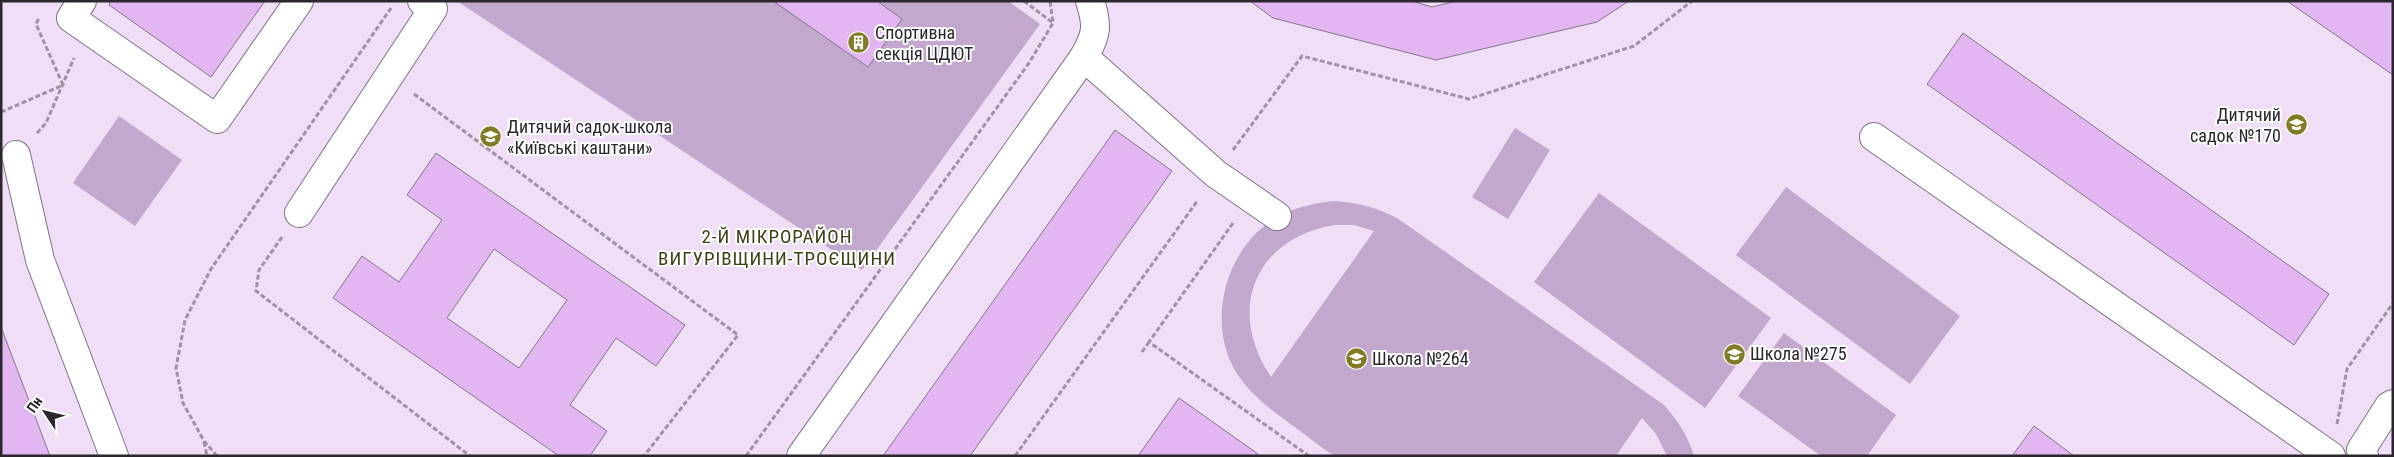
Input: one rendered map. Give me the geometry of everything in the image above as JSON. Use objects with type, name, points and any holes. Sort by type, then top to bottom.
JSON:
[{"type":"lane","points":[[82,1],[71,18],[217,120],[299,1]]},
{"type":"lane","points":[[801,456],[1084,56],[1095,37],[1096,20],[1090,1]]},
{"type":"lane","points":[[299,213],[389,76],[431,4]]},
{"type":"lane","points":[[1084,56],[1216,174],[1277,216]]},
{"type":"lane","points":[[1874,137],[2333,445]]},
{"type":"lane","points":[[16,156],[40,260],[114,456]]},
{"type":"lane","points":[[2364,456],[2361,450],[2389,406],[2393,404]]},
{"type":"path","points":[[217,456],[204,441],[183,403],[176,368],[185,320],[211,269],[396,1]]},
{"type":"path","points":[[1024,1],[1054,23]]},
{"type":"path","points":[[746,456],[1029,63],[1054,23],[1050,1]]},
{"type":"path","points":[[1016,456],[1302,56],[1469,99],[1634,46],[1692,1]]},
{"type":"path","points":[[40,16],[36,24],[64,85]]},
{"type":"path","points":[[16,156],[46,123],[64,85],[85,28]]},
{"type":"path","points":[[389,76],[738,335],[644,456]]},
{"type":"path","points":[[1,112],[64,85]]},
{"type":"path","points":[[1142,352],[1251,198]]},
{"type":"path","points":[[299,213],[259,270],[256,291],[470,456]]},
{"type":"path","points":[[2333,445],[2348,369],[2393,303]]},
{"type":"path","points":[[1149,342],[1309,456]]},
{"type":"path","points":[[204,441],[207,456]]},
{"type":"shaded area","points":[[457,1],[1008,1],[1040,24],[862,270]]},
{"type":"shaded area","points":[[119,116],[182,160],[135,226],[73,183]]},
{"type":"shaded area","points":[[1515,128],[1550,150],[1508,219],[1472,197]]},
{"type":"shaded area","points":[[1786,187],[1960,316],[1910,384],[1736,255]]},
{"type":"shaded area","points":[[1599,193],[1771,318],[1705,408],[1534,282]]},
{"type":"shaded area","points":[[1332,201],[1373,208],[1397,218],[1664,405],[1682,429],[1694,456],[1667,456],[1656,434],[1642,418],[1616,456],[1336,456],[1327,451],[1271,409],[1242,381],[1227,353],[1223,333],[1222,312],[1231,272],[1240,253],[1253,237],[1268,223],[1283,214],[1299,208]],"holes":[[[1334,225],[1354,225],[1374,231],[1271,377],[1258,352],[1251,327],[1250,303],[1256,281],[1267,262],[1284,245],[1306,233]]]},
{"type":"shaded area","points":[[1784,333],[1896,415],[1867,456],[1821,456],[1738,396]]},
{"type":"building","points":[[111,1],[265,1],[211,77],[109,5]]},
{"type":"building","name":"Спортивна секція ЦДЮТ","points":[[773,1],[877,1],[902,19],[868,67]]},
{"type":"building","points":[[1250,1],[1412,1],[1432,7],[1457,1],[1629,1],[1597,22],[1436,60],[1273,18]]},
{"type":"building","points":[[2287,1],[2393,1],[2393,75]]},
{"type":"building","points":[[1963,33],[2329,294],[2294,345],[1927,84]]},
{"type":"building","points":[[1115,130],[1172,171],[970,456],[883,456]]},
{"type":"building","name":"Дитячий садок-школа «Київські каштани»","points":[[436,153],[685,325],[656,366],[616,338],[570,405],[607,431],[590,456],[559,456],[333,298],[362,256],[399,282],[442,220],[407,195]],"holes":[[[494,249],[567,300],[519,368],[447,318]]]},
{"type":"building","points":[[1,327],[50,456],[1,456]]},
{"type":"building","points":[[1179,398],[1258,454],[1257,456],[1138,456]]},
{"type":"building","points":[[2034,426],[2074,456],[2012,456]]},
{"type":"place","name":"Спортивна секція ЦДЮТ","points":[[859,43]]},
{"type":"place","name":"Дитячий садок №170","points":[[2297,125]]},
{"type":"place","name":"Дитячий садок-школа «Київські каштани»","points":[[491,137]]},
{"type":"place","name":"Школа №275","points":[[1734,354]]},
{"type":"place","name":"Школа №264","points":[[1356,359]]},
{"type":"district","name":"2-Й МІКРОРАЙОН ВИГУРІВЩИНИ-ТРОЄЩИНИ","points":[[777,247]]}]
